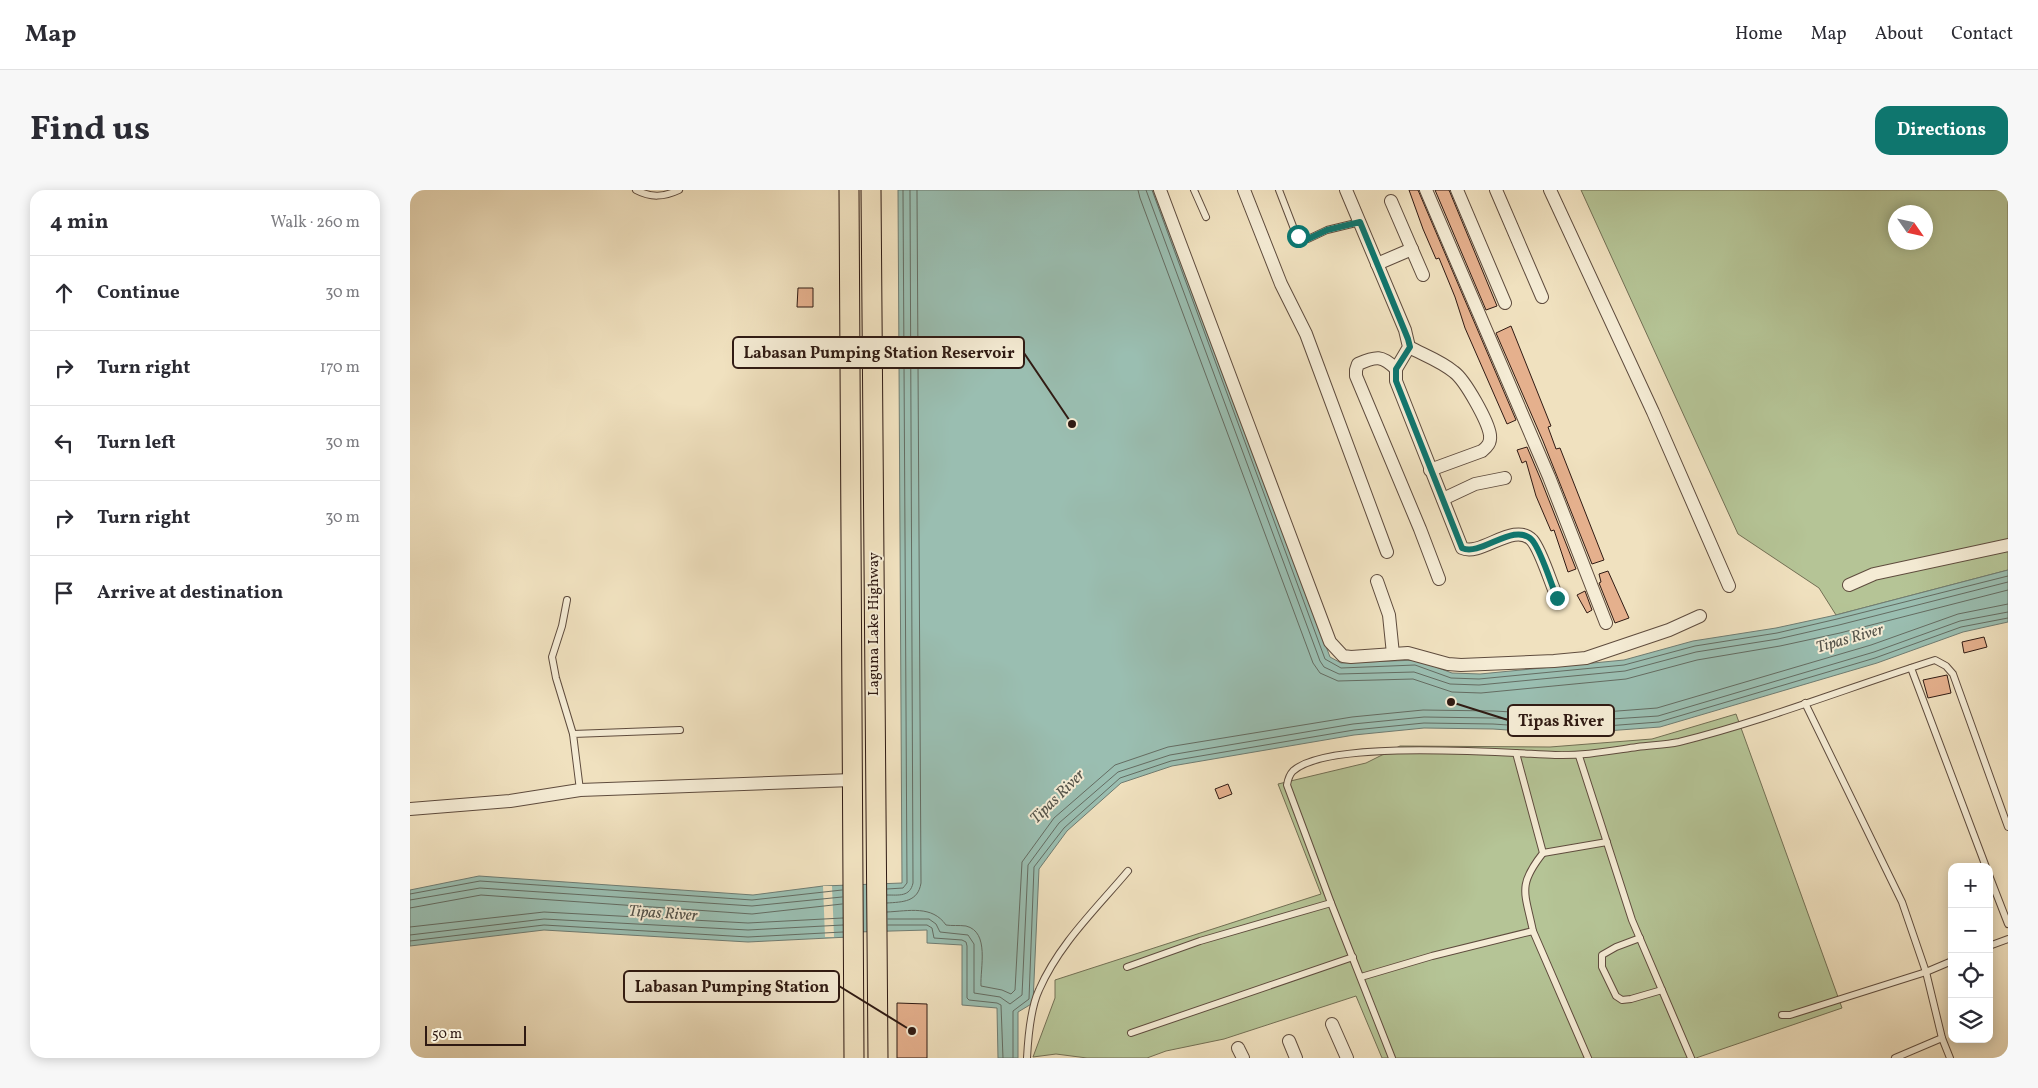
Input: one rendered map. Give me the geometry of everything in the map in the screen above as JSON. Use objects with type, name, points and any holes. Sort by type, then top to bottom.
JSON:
[{"type":"main road","name":"Laguna Lake Highway","points":[[849,190],[854,1058]]},
{"type":"main road","name":"Laguna Lake Highway","points":[[871,190],[878,1058]]},
{"type":"main road","points":[[850,301],[872,301]]},
{"type":"street","points":[[1160,190],[1330,642],[1343,656],[1408,653],[1448,664],[1461,665],[1554,662],[1586,658],[1669,630],[1700,616]]},
{"type":"street","points":[[1244,190],[1282,284],[1306,334],[1386,552]]},
{"type":"street","points":[[1346,190],[1405,330],[1410,347],[1447,366],[1456,373],[1481,413],[1490,435],[1488,446],[1482,451],[1430,470]]},
{"type":"street","points":[[1426,190],[1549,477],[1606,623]]},
{"type":"street","points":[[1457,190],[1505,303]]},
{"type":"street","points":[[1496,190],[1542,297]]},
{"type":"street","points":[[1550,190],[1653,412],[1729,586]]},
{"type":"street","points":[[1391,201],[1423,275]]},
{"type":"street","points":[[1377,264],[1412,249]]},
{"type":"street","points":[[1410,347],[1396,369],[1396,381],[1462,548],[1472,550],[1501,538],[1519,535],[1532,540],[1557,598]]},
{"type":"street","points":[[1396,369],[1382,358],[1377,358],[1358,364],[1356,376],[1439,579]]},
{"type":"street","points":[[1443,499],[1474,484],[1505,478]]},
{"type":"street","points":[[1849,585],[1874,574],[2008,545]]},
{"type":"street","points":[[1377,581],[1389,615],[1394,654]]},
{"type":"street","points":[[410,809],[510,800],[580,790],[852,780]]},
{"type":"street","points":[[1332,1024],[1347,1058]]},
{"type":"street","points":[[1289,1041],[1296,1058]]},
{"type":"lane","points":[[636,190],[644,195],[655,197],[679,190]]},
{"type":"lane","points":[[1194,190],[1206,216]]},
{"type":"lane","points":[[1279,190],[1296,234],[1301,238],[1308,239],[1327,230],[1360,222]]},
{"type":"lane","points":[[567,600],[562,626],[552,657],[556,678],[573,734],[580,790]]},
{"type":"lane","points":[[1392,1058],[1287,785],[1293,771],[1304,765],[1332,756],[1361,752],[1408,750],[1579,756],[1677,742],[1805,704],[1934,660],[1946,666],[1953,674],[2008,827]]},
{"type":"lane","points":[[1910,668],[1984,863]]},
{"type":"lane","points":[[1805,704],[1902,902],[1926,972],[1942,1038],[1950,1058]]},
{"type":"lane","points":[[573,734],[680,730]]},
{"type":"lane","points":[[1516,753],[1543,853]]},
{"type":"lane","points":[[1579,756],[1640,938],[1691,1058]]},
{"type":"lane","points":[[1588,1058],[1533,931],[1525,890],[1530,871],[1543,853],[1607,842]]},
{"type":"lane","points":[[1027,1058],[1028,1038],[1038,992],[1050,967],[1061,949],[1128,871]]},
{"type":"lane","points":[[1993,885],[2008,924]]},
{"type":"lane","points":[[1127,966],[1200,941],[1331,903]]},
{"type":"lane","points":[[1361,978],[1432,956],[1533,931]]},
{"type":"lane","points":[[1640,938],[1616,947],[1602,955],[1602,967],[1616,996],[1622,1000],[1662,990]]},
{"type":"lane","points":[[1993,945],[2008,939]]},
{"type":"lane","points":[[1131,1033],[1353,957]]},
{"type":"lane","points":[[1782,1015],[1790,1015],[1926,972],[1948,963]]},
{"type":"lane","points":[[1895,1058],[1942,1038]]},
{"type":"green space","points":[[1581,190],[2008,190],[2008,570],[1836,615],[1819,588],[1738,534]]},
{"type":"green space","points":[[1736,714],[1842,1008],[1696,1058],[1382,1058],[1356,996],[1224,1039],[1166,1051],[1147,1058],[1087,1058],[1056,1054],[1033,1057],[1055,998],[1055,980],[1321,894],[1278,784],[1366,763],[1400,746],[1550,747],[1652,739]]},
{"type":"water","points":[[898,190],[1157,190],[1330,657],[1341,663],[1417,660],[1452,673],[1480,674],[1624,660],[1693,641],[1776,628],[1836,615],[2008,570],[2008,622],[1963,632],[1877,663],[1660,727],[1566,734],[1493,729],[1424,728],[1354,735],[1172,766],[1121,783],[1067,831],[1039,869],[1033,1003],[1018,1012],[1018,1058],[998,1058],[997,1008],[962,1005],[962,945],[927,943],[927,930],[857,932],[849,937],[748,942],[544,930],[410,946],[410,890],[479,876],[753,895],[823,886],[902,883]]},
{"type":"pier","points":[[823,886],[832,886],[834,937],[825,937]]},
{"type":"building","points":[[1409,190],[1418,190],[1516,420],[1507,424],[1465,328],[1439,258],[1436,259],[1423,229]]},
{"type":"building","points":[[1435,190],[1449,190],[1497,306],[1486,310]]},
{"type":"building","points":[[798,288],[813,288],[813,307],[797,307]]},
{"type":"building","points":[[1511,326],[1551,426],[1548,427],[1556,449],[1560,448],[1604,560],[1592,564],[1543,441],[1496,333]]},
{"type":"building","points":[[1527,447],[1576,569],[1568,572],[1554,530],[1551,531],[1536,496],[1526,461],[1522,463],[1517,450]]},
{"type":"building","points":[[1608,571],[1629,618],[1615,623],[1599,583],[1601,582],[1599,574]]},
{"type":"building","points":[[1585,591],[1592,610],[1587,613],[1577,595]]},
{"type":"building","points":[[1984,637],[1987,647],[1964,653],[1962,642]]},
{"type":"building","points":[[1947,675],[1951,693],[1928,698],[1923,680]]},
{"type":"building","points":[[1228,784],[1232,794],[1219,799],[1215,789]]},
{"type":"building","points":[[897,1003],[927,1004],[927,1058],[897,1058]]},
{"type":"place","name":"Labasan Pumping Station Reservoir","points":[[1072,424]]},
{"type":"place","name":"Tipas River","points":[[1451,702]]},
{"type":"place","name":"Labasan Pumping Station","points":[[912,1031]]},
{"type":"route","points":[[1298,236],[1308,239],[1327,230],[1360,222],[1405,330],[1410,347],[1396,369],[1396,381],[1462,548],[1472,550],[1501,538],[1519,535],[1526,536],[1532,540],[1537,549],[1557,598]]}]
